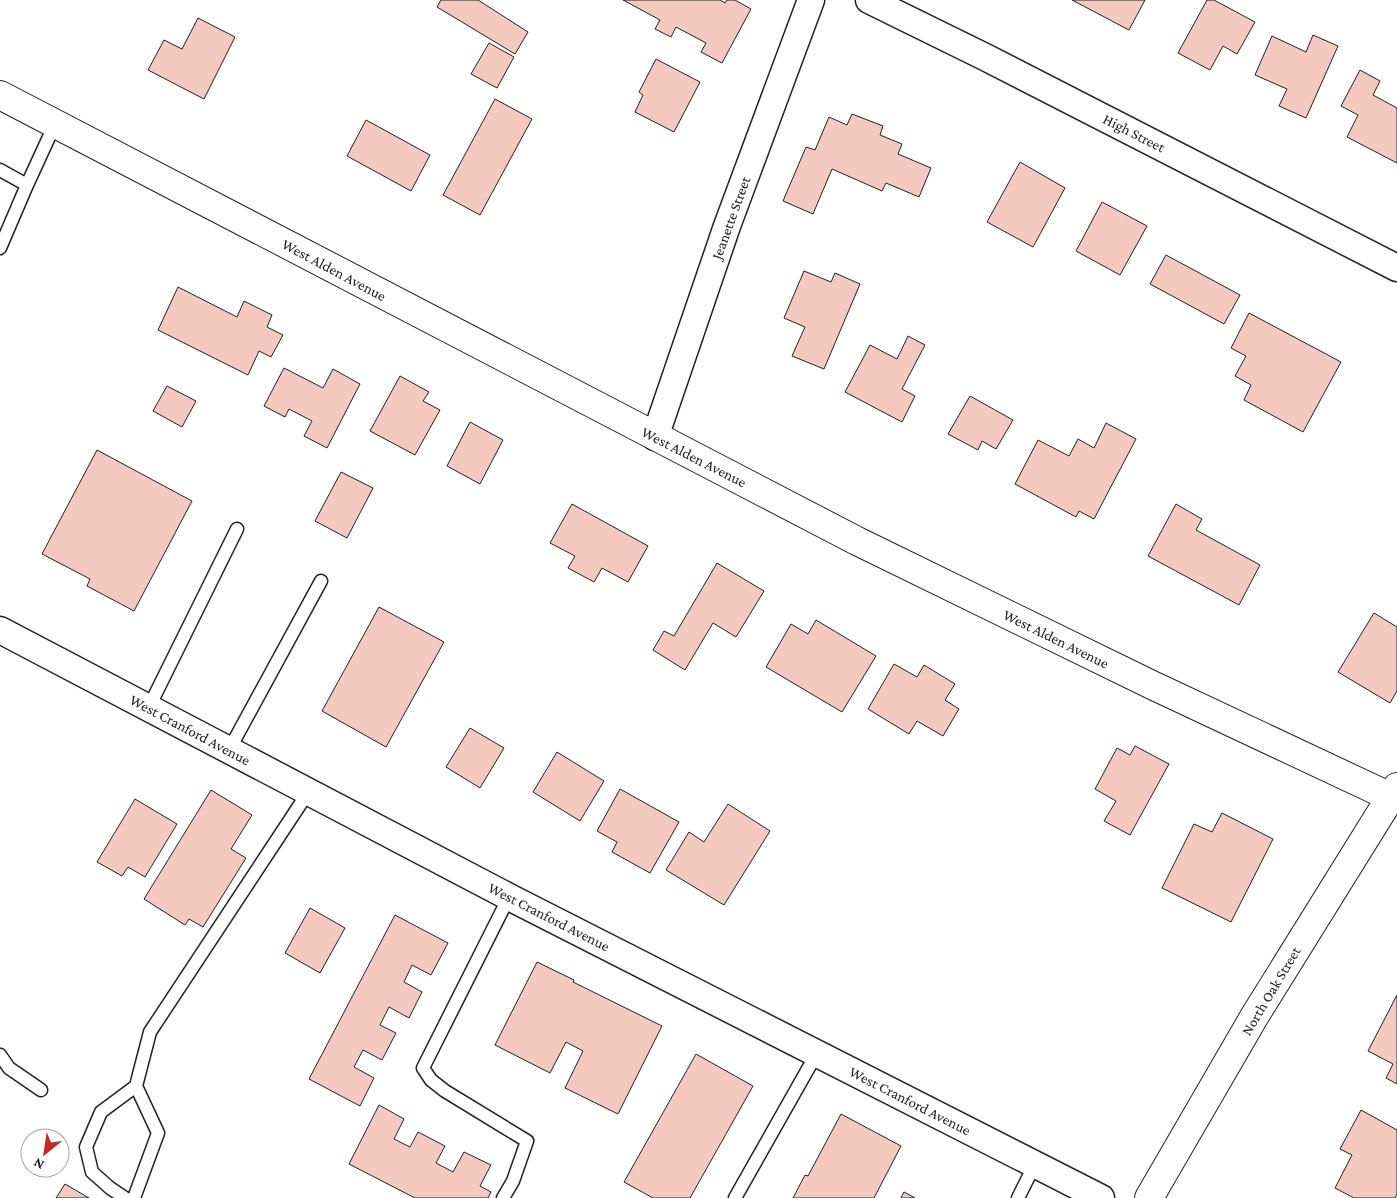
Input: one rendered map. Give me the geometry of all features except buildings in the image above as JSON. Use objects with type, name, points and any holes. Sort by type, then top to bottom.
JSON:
[{"type":"street","name":"Jeanette Street","points":[[655,437],[727,226],[811,0]]},
{"type":"street","name":"High Street","points":[[869,0],[1397,268]]},
{"type":"street","name":"West Alden Avenue","points":[[0,95],[866,546],[1152,686],[1395,795]]},
{"type":"street","name":"West Cranford Avenue","points":[[0,630],[509,897],[1101,1198]]},
{"type":"street","name":"North Oak Street","points":[[1149,1198],[1254,1017],[1395,795]]},
{"type":"lane","points":[[0,248],[54,124]]},
{"type":"lane","points":[[0,170],[27,185]]},
{"type":"lane","points":[[149,708],[237,529]]},
{"type":"lane","points":[[229,750],[321,581]]},
{"type":"lane","points":[[125,1198],[92,1172],[86,1147],[101,1112],[136,1086],[150,1032],[309,791]]},
{"type":"lane","points":[[504,1198],[513,1181],[527,1141],[444,1091],[430,1080],[423,1068],[509,897]]},
{"type":"lane","points":[[0,1054],[9,1068],[41,1090]]},
{"type":"lane","points":[[735,1198],[817,1054]]},
{"type":"lane","points":[[134,1198],[158,1133],[136,1086]]},
{"type":"lane","points":[[1018,1198],[1034,1164]]}]
